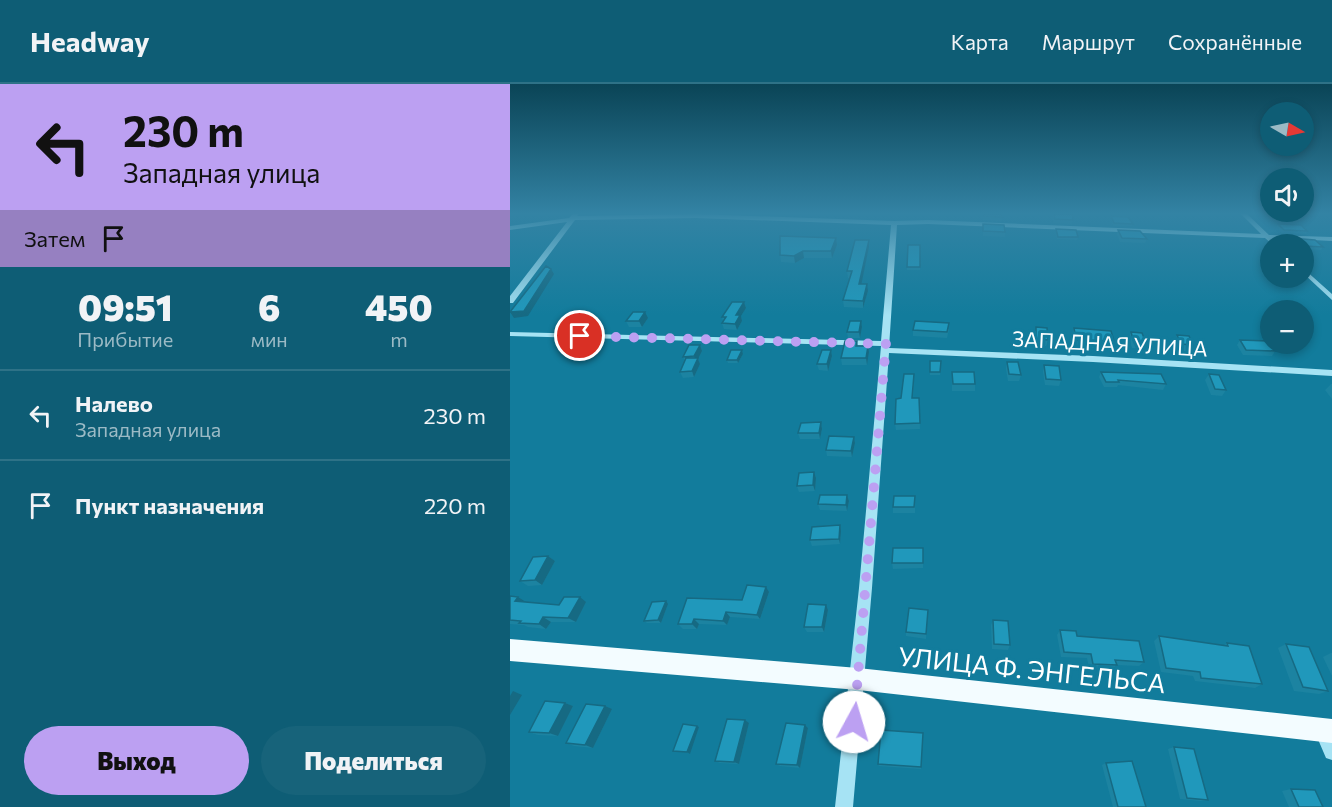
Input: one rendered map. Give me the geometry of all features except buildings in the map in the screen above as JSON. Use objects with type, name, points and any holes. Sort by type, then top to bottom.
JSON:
[{"type":"main road","name":"УЛИЦА Ф. ЭНГЕЛЬСА","points":[[510,650],[858,679],[1327,730]]},
{"type":"street","points":[[510,301],[550,248]]},
{"type":"street","points":[[844,807],[858,679],[892,248]]},
{"type":"street","points":[[1314,281],[1332,298]]},
{"type":"street","name":"ЗАПАДНАЯ УЛИЦА","points":[[510,334],[886,347],[1332,373]]},
{"type":"street","points":[[1327,730],[1332,752]]},
{"type":"route","points":[[580,336],[886,344],[854,722]]}]
